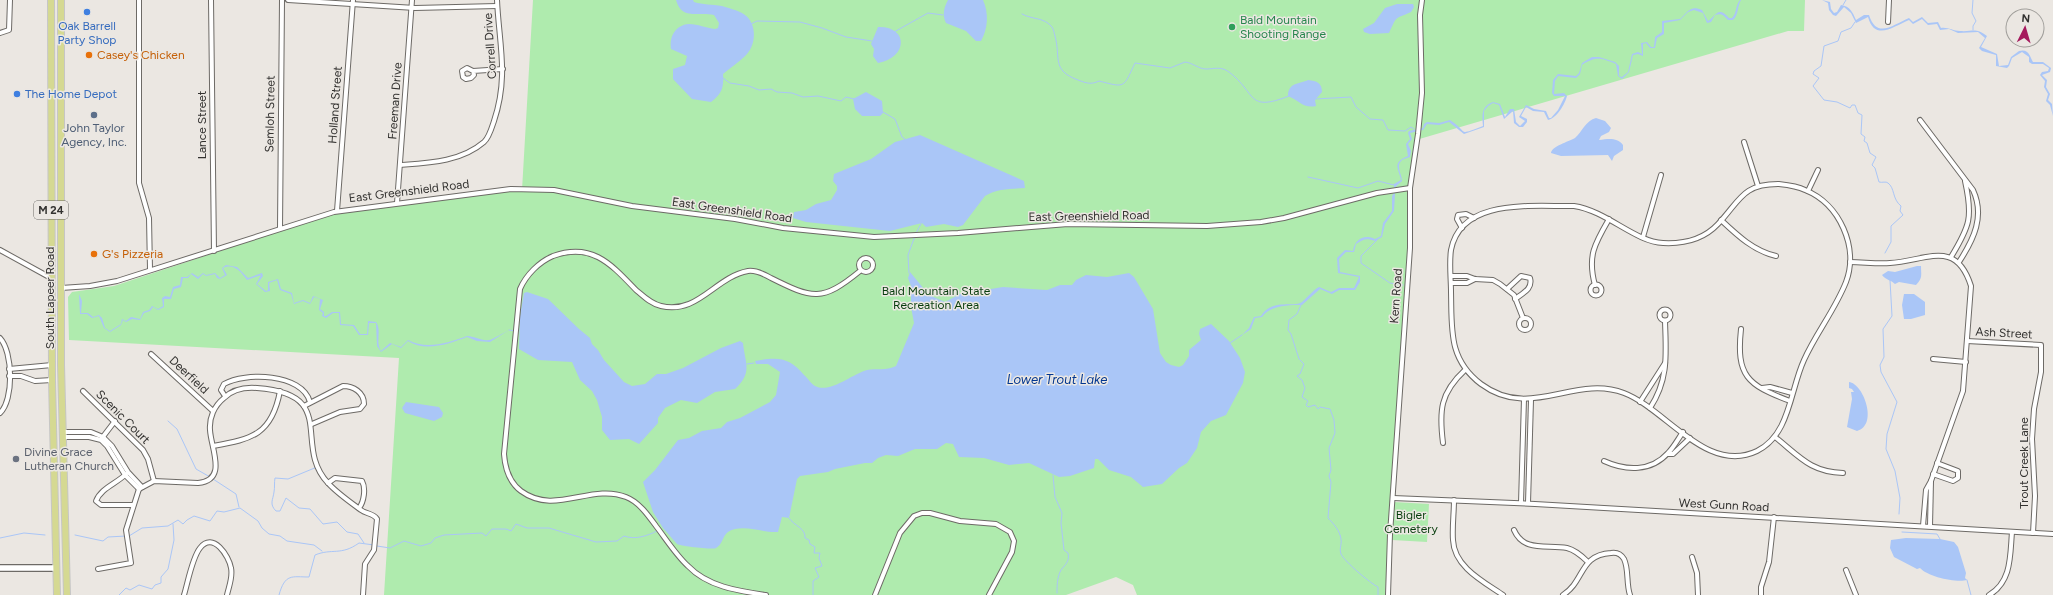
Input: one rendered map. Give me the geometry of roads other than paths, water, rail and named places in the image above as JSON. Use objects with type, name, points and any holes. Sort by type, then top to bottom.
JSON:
[{"type":"main road","name":"South Lapeer Road","points":[[51,0],[52,408],[57,595]]},
{"type":"main road","name":"South Lapeer Road","points":[[61,0],[61,365],[67,595]]},
{"type":"main road","points":[[51,111],[56,114],[61,113]]},
{"type":"main road","points":[[51,158],[57,158],[61,161]]},
{"type":"main road","points":[[52,363],[61,365]]},
{"type":"main road","points":[[52,408],[57,407],[62,411]]},
{"type":"street","points":[[0,32],[9,30],[10,0]]},
{"type":"street","points":[[139,0],[139,183],[149,218],[150,269]]},
{"type":"street","name":"Lance Street","points":[[211,0],[214,251]]},
{"type":"street","name":"Semloh Street","points":[[280,228],[282,0]]},
{"type":"street","points":[[288,0],[353,2],[412,8],[464,8],[497,6]]},
{"type":"street","name":"Freeman Drive","points":[[398,203],[412,0]]},
{"type":"street","name":"Correll Drive","points":[[400,165],[452,158],[462,155],[485,142],[499,103],[503,83],[497,0]]},
{"type":"street","name":"Kern Road","points":[[1388,595],[1410,248],[1410,188],[1418,134],[1423,78],[1420,15],[1422,0]]},
{"type":"street","points":[[1888,0],[1888,22]]},
{"type":"street","name":"Holland Street","points":[[337,211],[353,2]]},
{"type":"street","points":[[473,71],[503,70]]},
{"type":"street","points":[[1920,120],[1973,190],[1979,206],[1978,225],[1970,244],[1959,262]]},
{"type":"street","points":[[1744,142],[1758,186]]},
{"type":"street","points":[[1808,191],[1818,170]]},
{"type":"street","points":[[1643,237],[1661,175]]},
{"type":"street","points":[[1951,257],[1966,232],[1970,207],[1965,180]]},
{"type":"street","points":[[1778,184],[1808,191],[1825,203],[1838,218],[1849,246],[1850,262],[1846,281],[1838,298],[1810,346],[1782,423],[1768,444],[1756,452],[1737,457],[1711,453],[1650,408],[1622,392],[1601,388],[1585,389],[1531,400],[1503,395],[1489,390],[1465,370],[1458,358],[1452,336],[1451,250],[1462,228],[1483,212],[1498,208],[1574,206],[1586,208],[1658,243],[1690,242],[1712,228],[1721,220],[1740,197],[1748,190],[1758,186],[1778,184]]},
{"type":"street","name":"East Greenshield Road","points":[[61,288],[90,286],[117,281],[150,269],[214,251],[280,228],[337,211],[511,189],[541,189],[632,206],[735,219],[782,228],[874,237],[958,233],[1068,224],[1207,226],[1261,222],[1284,218],[1377,193],[1410,188]]},
{"type":"street","points":[[1970,207],[1979,206]]},
{"type":"street","points":[[1462,228],[1457,219],[1458,215],[1466,214],[1474,218]]},
{"type":"street","points":[[1595,284],[1591,259],[1594,245],[1609,219]]},
{"type":"street","points":[[1721,220],[1744,241],[1767,254],[1776,256]]},
{"type":"street","points":[[0,250],[51,278]]},
{"type":"street","points":[[766,595],[740,591],[714,583],[701,576],[688,566],[644,511],[627,497],[617,494],[604,494],[552,501],[540,501],[518,489],[510,479],[505,467],[504,454],[520,289],[525,280],[540,264],[562,253],[575,252],[587,253],[606,260],[649,301],[660,306],[670,308],[692,304],[722,281],[732,276],[750,271],[760,273],[800,293],[816,295],[842,286],[860,271]]},
{"type":"street","points":[[1850,262],[1889,264],[1930,255],[1951,257],[1959,262],[1967,274],[1971,286],[1963,391],[1931,481],[1926,490],[1923,526]]},
{"type":"street","points":[[1451,276],[1467,276],[1475,279],[1493,280],[1508,289],[1515,299],[1523,318]]},
{"type":"street","points":[[1508,289],[1521,276],[1530,278],[1532,283],[1530,288],[1515,299]]},
{"type":"street","points":[[1451,283],[1468,283],[1475,279]]},
{"type":"street","points":[[1650,408],[1662,386],[1666,361],[1665,321]]},
{"type":"street","points":[[1741,329],[1738,351],[1742,369],[1749,380],[1767,392],[1790,401]]},
{"type":"street","points":[[0,338],[6,348],[9,368],[9,398],[5,408],[0,413]]},
{"type":"street","name":"Ash Street","points":[[1966,341],[2041,345]]},
{"type":"street","name":"Trout Creek Lane","points":[[2033,533],[2034,496],[2032,439],[2034,409],[2041,372],[2041,345]]},
{"type":"street","name":"Deerfield","points":[[151,354],[214,411]]},
{"type":"street","points":[[1933,359],[1966,362]]},
{"type":"street","points":[[1640,402],[1666,361]]},
{"type":"street","points":[[9,368],[52,363]]},
{"type":"street","points":[[1443,443],[1441,419],[1442,404],[1449,387],[1465,370]]},
{"type":"street","points":[[9,376],[21,376],[35,381],[52,380]]},
{"type":"street","points":[[225,396],[221,390],[224,384],[234,379],[252,376],[287,381],[304,392],[310,402]]},
{"type":"street","points":[[304,406],[343,386],[360,392],[364,400],[360,409],[340,412],[312,424]]},
{"type":"street","points":[[98,569],[131,563],[126,530],[133,504],[141,488],[154,481],[198,483],[209,480],[213,476],[216,467],[210,425],[214,411],[225,396],[237,389],[247,387],[280,392],[297,399],[304,406],[312,424],[313,453],[320,471],[328,483],[359,508],[375,516],[378,521],[374,550],[365,564],[363,595]]},
{"type":"street","points":[[1762,388],[1770,387],[1792,394]]},
{"type":"street","name":"Scenic Court","points":[[82,391],[115,421],[143,450],[148,459],[154,481]]},
{"type":"street","points":[[213,446],[246,438],[260,432],[268,425],[274,415],[280,392]]},
{"type":"street","points":[[1522,503],[1524,399]]},
{"type":"street","points":[[1528,504],[1531,400]]},
{"type":"street","points":[[102,438],[115,421]]},
{"type":"street","points":[[1604,461],[1622,468],[1638,469],[1657,461],[1668,454],[1683,432]]},
{"type":"street","points":[[62,435],[102,438],[126,474],[141,488]]},
{"type":"street","points":[[1774,437],[1813,467],[1824,472],[1843,473]]},
{"type":"street","points":[[1668,454],[1673,454],[1690,438]]},
{"type":"street","points":[[1522,448],[1529,448]]},
{"type":"street","points":[[1933,474],[1953,481],[1958,478],[1958,471],[1937,463]]},
{"type":"street","points":[[126,474],[120,480],[99,492],[96,501],[101,505],[133,504]]},
{"type":"street","points":[[328,483],[335,478],[362,481],[364,486],[363,502],[359,508]]},
{"type":"street","points":[[1930,526],[1931,481]]},
{"type":"street","name":"West Gunn Road","points":[[1393,498],[1522,503],[2053,534]]},
{"type":"street","points":[[1454,500],[1453,540],[1458,559],[1472,574],[1504,595]]},
{"type":"street","points":[[875,595],[900,533],[914,516],[922,513],[930,513],[960,521],[996,524],[1010,532],[1014,541],[1012,552],[989,595]]},
{"type":"street","points":[[1760,595],[1769,562],[1774,517]]},
{"type":"street","points":[[1514,530],[1516,536],[1526,544],[1567,548],[1577,552],[1588,562]]},
{"type":"street","points":[[1989,595],[1999,588],[2007,574],[2012,532]]},
{"type":"street","points":[[184,595],[196,555],[200,547],[209,543],[215,543],[221,547],[231,568],[232,577],[227,595]]},
{"type":"street","points":[[1563,595],[1574,586],[1588,562],[1596,556],[1616,552],[1623,556],[1626,562],[1626,580],[1630,595]]},
{"type":"street","points":[[1692,557],[1698,579],[1698,595]]},
{"type":"street","points":[[0,568],[56,568]]},
{"type":"street","points":[[1846,570],[1856,595]]},
{"type":"water","points":[[676,0],[693,0],[697,3],[722,6],[742,13],[751,21],[754,32],[753,44],[742,59],[723,74],[722,90],[711,102],[692,99],[673,79],[673,69],[685,65],[687,56],[671,49],[671,40],[674,32],[684,25],[692,24],[715,29],[718,28],[719,23],[714,15],[691,14],[682,11]]},
{"type":"water","points":[[948,0],[983,0],[987,21],[981,41],[976,41],[966,31],[946,23],[944,11]]},
{"type":"water","points":[[1740,0],[1737,13],[1733,20],[1728,20],[1722,15],[1717,14],[1711,22],[1707,23],[1703,13],[1694,10],[1688,12],[1680,20],[1664,23],[1664,34],[1657,38],[1655,48],[1650,48],[1646,43],[1643,44],[1643,56],[1638,54],[1633,55],[1629,72],[1622,79],[1618,76],[1616,64],[1599,59],[1591,60],[1582,65],[1580,74],[1576,78],[1558,76],[1555,81],[1554,94],[1564,93],[1567,96],[1560,110],[1551,119],[1548,120],[1544,112],[1533,111],[1526,107],[1521,116],[1527,119],[1527,122],[1523,127],[1519,127],[1514,123],[1513,111],[1504,119],[1499,105],[1493,103],[1484,111],[1484,127],[1464,134],[1449,122],[1439,125],[1427,124],[1423,130],[1410,133],[1412,139],[1408,144],[1411,151],[1410,157],[1404,159],[1399,164],[1402,181],[1394,188],[1394,184],[1401,180],[1397,166],[1398,163],[1408,156],[1406,144],[1410,139],[1408,133],[1409,131],[1423,128],[1424,124],[1427,122],[1439,123],[1450,120],[1464,132],[1469,131],[1483,126],[1484,109],[1493,102],[1500,104],[1505,117],[1510,109],[1514,109],[1516,122],[1520,126],[1525,121],[1519,117],[1526,105],[1534,109],[1546,111],[1549,118],[1551,118],[1558,110],[1565,96],[1554,96],[1552,93],[1553,80],[1558,74],[1576,76],[1579,73],[1582,63],[1592,57],[1599,57],[1615,62],[1619,66],[1619,76],[1622,77],[1628,72],[1632,54],[1638,52],[1642,54],[1641,43],[1647,42],[1651,47],[1654,47],[1655,37],[1662,32],[1662,21],[1680,19],[1690,10],[1695,8],[1702,10],[1708,21],[1717,13],[1720,12],[1729,18],[1732,18]]},
{"type":"water","points":[[1822,0],[1830,2],[1831,9],[1834,13],[1837,12],[1841,5],[1849,8],[1856,20],[1864,15],[1869,15],[1872,23],[1881,29],[1892,26],[1909,18],[1913,22],[1922,17],[1928,23],[1938,22],[1941,28],[1946,28],[1957,31],[1974,30],[1980,32],[1987,36],[1981,47],[1997,54],[1999,66],[2008,65],[2011,57],[2019,51],[2022,50],[2027,52],[2033,62],[2043,62],[2051,68],[2050,72],[2042,75],[2047,80],[2046,87],[2050,94],[2048,100],[2052,104],[2053,116],[2050,105],[2046,101],[2048,94],[2044,87],[2045,81],[2040,75],[2042,72],[2048,71],[2049,68],[2043,64],[2032,64],[2029,62],[2029,57],[2022,52],[2012,58],[2007,68],[1996,66],[1996,55],[1982,51],[1979,48],[1985,38],[1978,32],[1958,33],[1949,29],[1940,30],[1937,24],[1928,25],[1922,19],[1913,24],[1909,20],[1880,31],[1871,25],[1868,17],[1856,23],[1851,13],[1844,7],[1836,16],[1833,15],[1829,10],[1828,3]]},
{"type":"water","points":[[1397,4],[1413,4],[1414,7],[1411,12],[1397,18],[1389,33],[1370,34],[1364,32],[1363,29],[1374,23],[1385,8]]},
{"type":"water","points":[[878,27],[888,28],[895,32],[900,37],[901,43],[895,55],[888,60],[878,63],[873,56],[874,49],[871,44]]},
{"type":"water","points":[[1308,80],[1316,82],[1320,85],[1322,92],[1315,100],[1316,106],[1312,107],[1288,96],[1292,86]]},
{"type":"water","points":[[866,92],[882,101],[883,113],[880,116],[862,116],[855,109],[853,99]]},
{"type":"water","points":[[1596,118],[1605,121],[1611,128],[1609,132],[1601,136],[1599,140],[1615,140],[1621,142],[1623,145],[1623,150],[1614,156],[1612,161],[1608,155],[1561,156],[1551,153],[1557,146],[1578,136],[1589,121]]},
{"type":"water","points":[[920,135],[1024,181],[1025,188],[1000,190],[990,193],[985,196],[963,225],[958,227],[944,224],[926,227],[922,223],[890,231],[806,222],[793,218],[794,212],[806,210],[816,204],[831,200],[837,190],[837,186],[833,181],[834,174],[871,159],[895,142]]},
{"type":"water","points":[[1394,193],[1394,211],[1385,224],[1382,237],[1375,241],[1367,239],[1361,241],[1356,244],[1354,252],[1346,252],[1339,259],[1340,272],[1360,276],[1360,282],[1355,290],[1339,290],[1332,294],[1320,289],[1302,305],[1275,308],[1270,310],[1262,317],[1255,318],[1251,329],[1242,335],[1249,328],[1254,317],[1261,316],[1271,307],[1277,305],[1298,304],[1319,287],[1331,292],[1339,288],[1354,288],[1359,277],[1338,273],[1337,258],[1345,250],[1353,251],[1356,243],[1364,237],[1375,239],[1381,236],[1383,223],[1392,211],[1392,196]]},
{"type":"water","points":[[226,265],[237,267],[248,278],[262,273],[263,276],[257,284],[266,291],[268,290],[268,282],[278,279],[281,289],[292,293],[294,303],[303,300],[310,303],[313,296],[323,300],[320,309],[324,312],[324,316],[332,312],[340,312],[341,324],[354,325],[360,334],[367,334],[368,321],[376,322],[378,325],[379,347],[381,351],[390,343],[401,347],[408,340],[422,345],[430,345],[445,343],[467,336],[489,340],[509,330],[490,342],[477,341],[467,337],[437,346],[422,346],[408,341],[401,348],[392,344],[381,352],[377,346],[376,323],[369,323],[368,335],[359,335],[353,326],[340,325],[339,313],[333,313],[326,318],[322,316],[323,313],[319,310],[320,299],[314,297],[310,304],[303,301],[294,304],[291,294],[280,290],[277,280],[269,283],[270,291],[265,292],[256,284],[261,275],[247,280],[240,271],[234,267],[223,268],[227,275],[220,279],[217,278],[215,274],[206,276],[203,274],[198,279],[191,274],[188,278],[183,278],[181,287],[174,289],[171,299],[164,299],[164,307],[158,310],[153,307],[150,311],[144,313],[140,320],[132,319],[126,322],[123,320],[121,325],[110,332],[104,328],[99,316],[92,318],[87,314],[80,314],[79,294],[82,301],[81,313],[88,313],[93,317],[99,315],[102,318],[105,328],[110,331],[121,324],[122,319],[126,321],[131,317],[140,319],[143,312],[149,310],[152,306],[158,309],[163,306],[162,298],[165,296],[170,297],[173,287],[180,285],[181,277],[187,277],[192,273],[198,277],[203,273],[206,275],[215,273],[220,278],[225,275],[222,268]]},
{"type":"water","points":[[1921,266],[1921,278],[1916,285],[1899,282],[1895,284],[1882,275],[1888,271],[1895,272]]},
{"type":"water","name":"Lower Trout Lake","points":[[910,272],[929,295],[945,302],[960,294],[1003,287],[1047,290],[1060,285],[1072,285],[1076,280],[1086,275],[1107,277],[1129,273],[1134,277],[1153,309],[1160,353],[1166,362],[1179,367],[1183,365],[1189,356],[1189,350],[1201,340],[1199,334],[1200,329],[1211,324],[1229,341],[1240,358],[1245,372],[1243,383],[1226,415],[1211,421],[1201,432],[1197,448],[1187,463],[1179,468],[1162,484],[1143,487],[1131,477],[1109,470],[1098,459],[1095,459],[1094,468],[1070,476],[1059,477],[1029,463],[1009,465],[984,458],[959,457],[953,444],[946,443],[937,449],[915,449],[898,456],[886,455],[878,458],[872,463],[865,463],[835,469],[828,472],[800,476],[797,479],[789,518],[782,517],[778,532],[767,532],[746,528],[731,530],[725,535],[719,546],[716,548],[697,548],[677,544],[663,528],[653,512],[643,482],[655,470],[678,440],[689,438],[702,431],[721,428],[727,422],[740,418],[770,402],[776,395],[780,372],[768,364],[756,364],[755,361],[777,359],[788,362],[799,369],[815,386],[821,388],[834,386],[867,370],[896,366],[914,323],[911,307],[911,286],[908,278]]},
{"type":"water","points":[[527,292],[548,299],[590,338],[592,344],[604,360],[624,382],[632,386],[645,384],[657,374],[666,374],[683,368],[721,348],[740,341],[743,343],[746,373],[741,383],[735,389],[715,392],[697,403],[681,400],[665,408],[658,418],[658,423],[639,444],[629,439],[610,440],[602,430],[602,417],[597,400],[592,391],[580,380],[572,362],[538,360],[519,349],[520,316],[524,293]]},
{"type":"water","points":[[1904,294],[1914,294],[1925,302],[1925,315],[1911,319],[1904,319],[1902,305]]},
{"type":"water","points":[[1849,382],[1854,384],[1859,389],[1863,396],[1868,413],[1867,421],[1864,427],[1857,431],[1847,427],[1852,399],[1851,392],[1854,392],[1849,388]]},
{"type":"water","points":[[406,402],[439,407],[443,413],[442,417],[434,421],[405,413],[402,408]]},
{"type":"water","points":[[1906,538],[1940,539],[1954,542],[1958,547],[1966,573],[1965,578],[1967,580],[1957,581],[1936,577],[1920,568],[1917,569],[1894,557],[1890,548],[1891,540]]},
{"type":"waterway","points":[[1843,5],[1846,0]]},
{"type":"waterway","points":[[1973,0],[1972,13],[1976,21],[1973,26],[1973,30]]},
{"type":"waterway","points":[[894,32],[928,13],[943,15]]},
{"type":"waterway","points":[[1022,14],[1042,20],[1052,27],[1057,44],[1060,67],[1070,76],[1084,82],[1091,83],[1099,81],[1119,85],[1125,82],[1135,63],[1170,68],[1185,62],[1203,69],[1220,68],[1226,70],[1238,80],[1253,98],[1259,101],[1275,101],[1289,96]]},
{"type":"waterway","points":[[751,24],[757,21],[800,22],[846,37],[872,41]]},
{"type":"waterway","points":[[1855,22],[1851,28],[1841,32],[1838,41],[1824,46],[1821,66],[1814,71],[1813,74],[1819,78],[1813,86],[1824,100],[1837,102],[1850,108],[1852,105],[1855,105],[1858,113],[1862,115],[1861,134],[1865,137],[1864,141],[1867,143],[1870,153],[1876,157],[1872,165],[1875,168],[1879,182],[1886,182],[1892,188],[1896,200],[1901,206],[1900,211],[1903,215],[1891,226],[1891,242],[1885,253]]},
{"type":"waterway","points":[[723,78],[730,83],[749,86],[759,90],[771,89],[777,92],[792,93],[803,97],[818,96],[841,101],[846,97],[854,99]]},
{"type":"waterway","points":[[1315,99],[1351,97],[1356,107],[1370,119],[1383,120],[1388,130],[1405,131],[1411,127],[1414,129]]},
{"type":"waterway","points":[[883,112],[895,119],[902,137],[905,139]]},
{"type":"waterway","points":[[1308,177],[1358,188],[1378,181],[1394,185]]},
{"type":"waterway","points":[[916,233],[922,222]]},
{"type":"waterway","points":[[909,273],[908,255],[915,236]]},
{"type":"waterway","points":[[1377,240],[1361,256],[1361,263],[1390,283],[1403,285]]},
{"type":"waterway","points":[[1890,280],[1892,316],[1883,329],[1884,357],[1880,365],[1881,372],[1897,402],[1887,434],[1886,449],[1895,471],[1900,498],[1899,514]]},
{"type":"waterway","points":[[1301,305],[1297,314],[1289,320],[1288,330],[1291,334],[1299,359],[1304,364],[1300,374],[1297,376],[1302,380],[1305,388],[1302,397],[1308,401],[1306,405],[1308,407],[1315,405],[1318,409],[1320,407],[1330,409],[1334,420],[1335,433],[1329,448],[1331,470],[1329,476],[1331,482],[1328,518],[1339,533],[1341,541],[1340,550],[1343,558],[1358,572],[1378,587],[1378,595]]},
{"type":"waterway","points":[[509,330],[515,331]]},
{"type":"waterway","points":[[1230,343],[1242,335]]},
{"type":"waterway","points":[[747,364],[754,363]]},
{"type":"waterway","points":[[168,421],[177,429],[196,469],[210,477]]},
{"type":"waterway","points":[[317,467],[288,479],[275,478],[272,502],[274,509],[276,511],[280,511],[286,498],[299,508],[310,509],[323,524],[337,522],[347,532],[358,534],[364,543]]},
{"type":"waterway","points":[[1053,475],[1055,497],[1062,513],[1061,523],[1064,550],[1068,553],[1067,563],[1061,570],[1059,576],[1057,593]]},
{"type":"waterway","points":[[213,479],[236,494],[239,507]]},
{"type":"waterway","points":[[129,536],[142,528],[168,526],[178,520],[183,524],[194,516],[210,521],[217,511],[224,512],[240,508],[258,521],[262,528],[269,534],[280,536],[287,541],[314,545],[322,551]]},
{"type":"waterway","points":[[789,518],[802,529],[805,538],[815,547],[814,553],[820,553],[819,558],[822,566],[815,568],[819,577],[813,581],[813,595]]},
{"type":"waterway","points":[[119,595],[126,588],[130,590],[139,585],[152,589],[155,585],[161,583],[161,577],[168,569],[174,540],[173,524]]},
{"type":"waterway","points":[[377,546],[390,548],[404,541],[421,546],[431,543],[435,538],[444,535],[482,533],[486,536],[492,529],[506,529],[511,531],[516,524],[527,528],[549,528],[596,542],[617,541],[624,536],[632,538],[641,537],[657,531]]},
{"type":"waterway","points":[[1902,532],[1937,534],[1940,539]]},
{"type":"waterway","points":[[0,538],[24,533],[45,535]]},
{"type":"waterway","points":[[75,535],[103,541],[108,537],[126,536]]},
{"type":"waterway","points":[[279,595],[284,583],[290,578],[309,577],[315,555],[327,552],[342,551],[359,543],[374,545]]},
{"type":"waterway","points":[[1967,580],[1971,595]]},
{"type":"place","name":"Oak Barrell Party Shop","points":[[87,12]]},
{"type":"place","name":"Bald Mountain Shooting Range","points":[[1232,27]]},
{"type":"place","name":"Casey's Chicken","points":[[89,55]]},
{"type":"place","name":"The Home Depot","points":[[17,94]]},
{"type":"place","name":"John Taylor Agency, Inc.","points":[[94,115]]},
{"type":"place","name":"G's Pizzeria","points":[[94,254]]},
{"type":"place","name":"Divine Grace Lutheran Church","points":[[16,459]]},
{"type":"park label","name":"Bald Mountain State Recreation Area","points":[[936,298]]},
{"type":"park label","name":"Bigler Cemetery","points":[[1411,522]]}]
